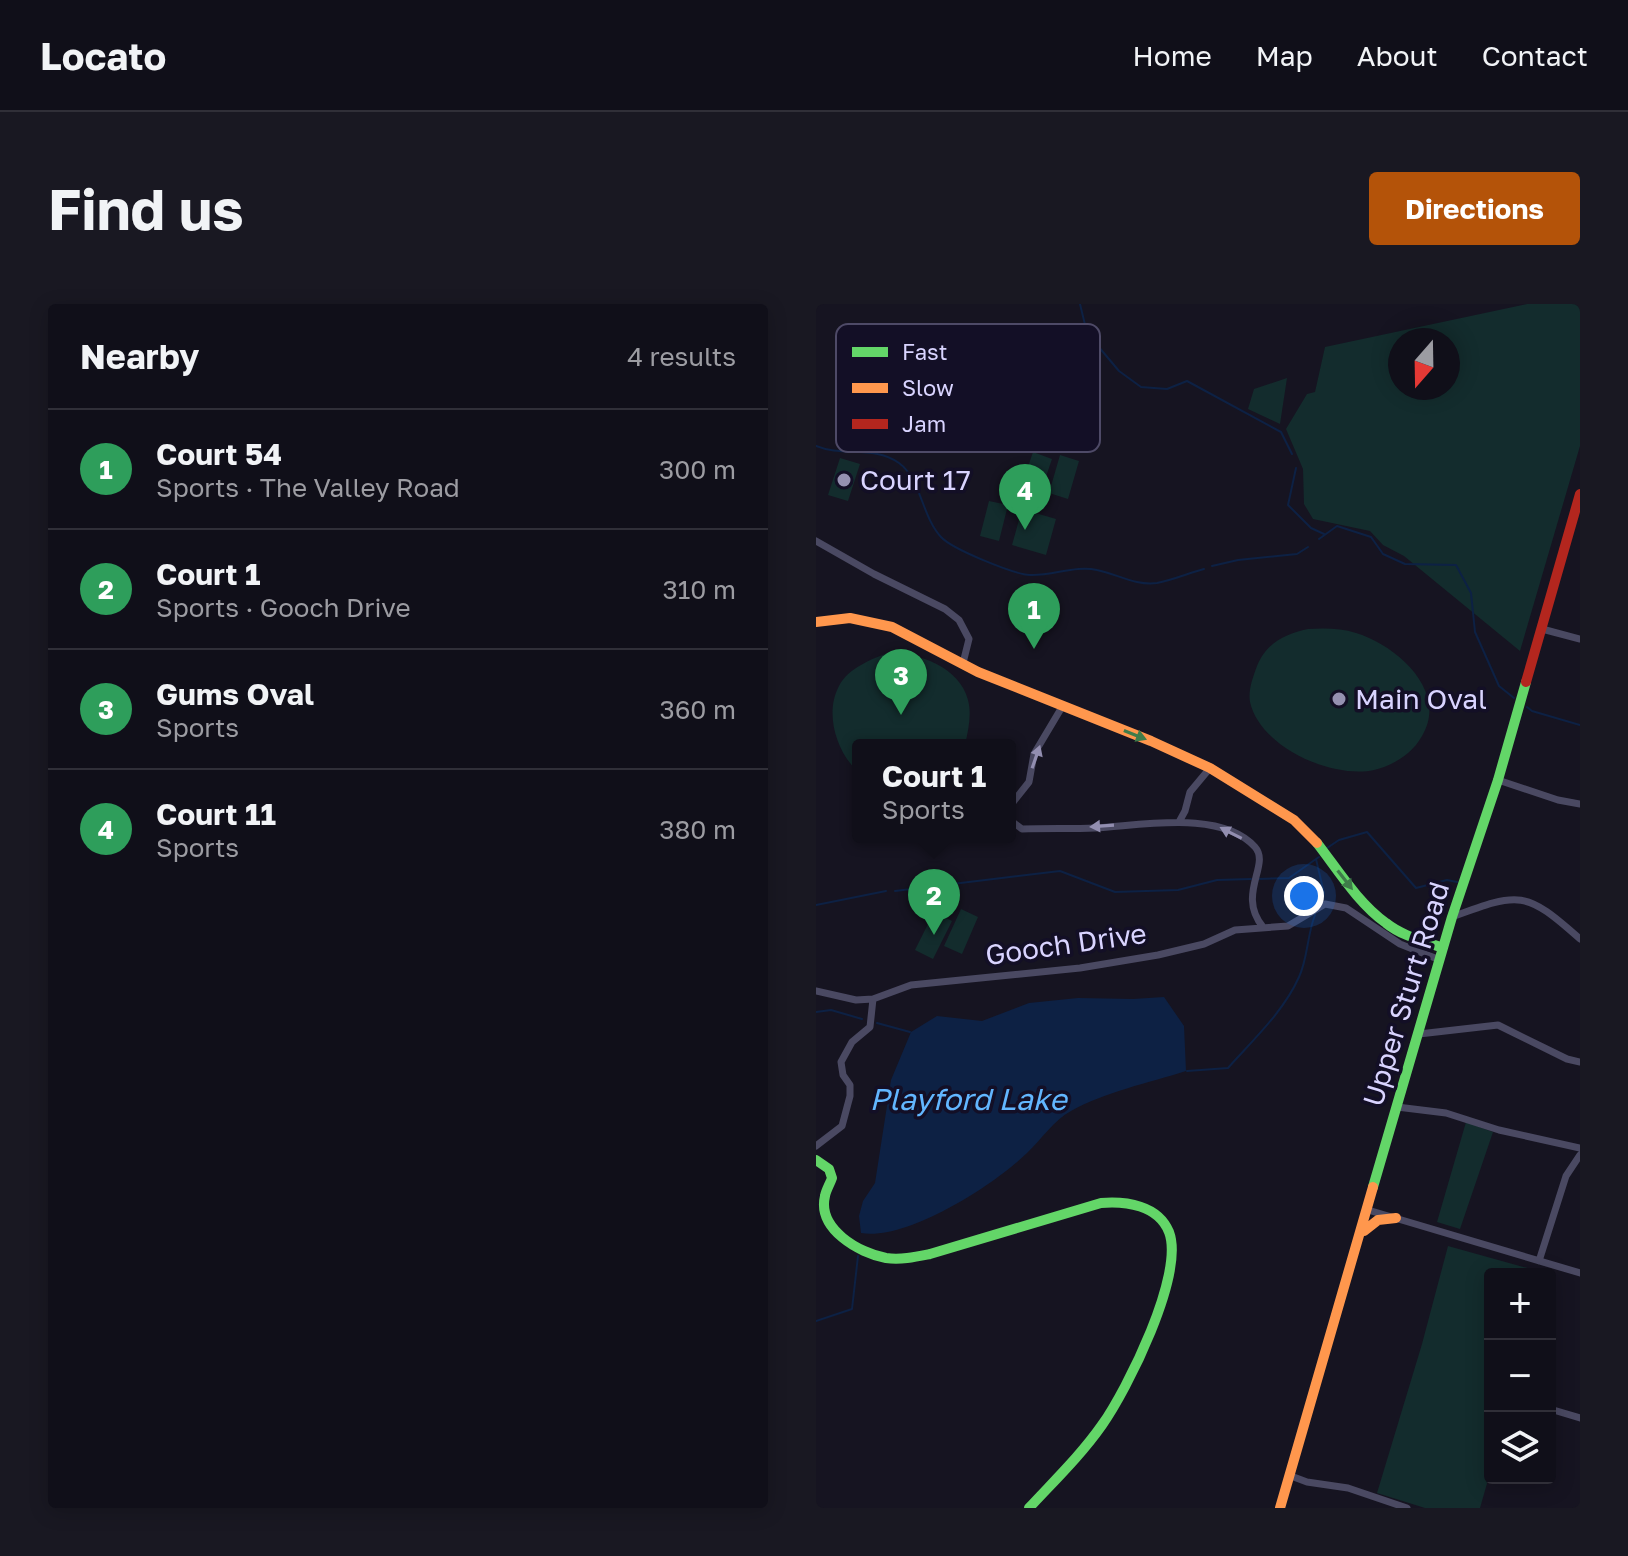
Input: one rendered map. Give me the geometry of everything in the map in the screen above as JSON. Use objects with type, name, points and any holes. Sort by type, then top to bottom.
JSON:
[{"type":"street","name":"Upper Sturt Road","points":[[1280,1508],[1452,917],[1498,780],[1577,517],[1580,494]]},
{"type":"street","points":[[816,541],[945,609],[959,620],[969,639],[963,663]]},
{"type":"street","points":[[816,622],[850,618],[892,627],[1062,707],[1210,768],[1294,820],[1313,838],[1363,902],[1385,923],[1443,948]]},
{"type":"street","points":[[1542,629],[1580,639]]},
{"type":"street","points":[[1016,798],[1029,782],[1034,754],[1062,707]]},
{"type":"street","points":[[1179,822],[1190,792],[1210,768]]},
{"type":"street","points":[[1498,780],[1580,804]]},
{"type":"street","points":[[1016,824],[1022,829],[1179,822],[1213,825],[1230,831],[1255,847],[1259,857],[1251,897],[1252,908],[1263,927]]},
{"type":"street","points":[[1452,917],[1494,901],[1532,901],[1550,912],[1580,939]]},
{"type":"street","name":"Gooch Drive","points":[[873,999],[911,985],[1080,968],[1158,955],[1204,944],[1235,930],[1288,926],[1325,904],[1336,904],[1357,914],[1400,944],[1440,960]]},
{"type":"street","points":[[816,991],[856,1000],[873,999],[870,1027],[852,1042],[841,1062],[843,1075],[850,1085],[842,1126],[816,1146]]},
{"type":"street","points":[[1419,1034],[1498,1025],[1508,1027],[1567,1059],[1580,1062]]},
{"type":"street","points":[[1397,1107],[1446,1113],[1499,1130],[1580,1148]]},
{"type":"street","points":[[1539,1261],[1566,1176],[1580,1155]]},
{"type":"street","points":[[816,1160],[829,1169],[832,1178],[820,1197],[830,1223],[842,1238],[861,1249],[897,1260],[930,1254],[1101,1203],[1117,1201],[1138,1205],[1163,1221],[1170,1233],[1172,1251],[1162,1304],[1149,1339],[1122,1391],[1088,1445],[1029,1508]]},
{"type":"street","points":[[1368,1210],[1580,1273]]},
{"type":"street","points":[[1360,1236],[1378,1220],[1396,1218]]},
{"type":"street","points":[[1556,1411],[1580,1418]]},
{"type":"street","points":[[1291,1476],[1307,1482],[1348,1488],[1407,1508]]},
{"type":"green space","points":[[1527,304],[1580,304],[1580,446],[1520,651],[1404,556],[1383,545],[1370,531],[1313,519],[1304,504],[1303,469],[1286,429],[1307,394],[1315,392],[1325,347],[1388,334],[1388,400],[1460,400],[1460,328],[1414,328]]},
{"type":"green space","points":[[1287,378],[1280,424],[1248,409],[1254,389]]},
{"type":"green space","points":[[1033,452],[1052,459],[1038,500],[1019,493]]},
{"type":"green space","points":[[1060,455],[1079,461],[1068,499],[1049,493]]},
{"type":"green space","name":"Court 17","points":[[840,458],[860,464],[848,501],[828,495]]},
{"type":"green space","points":[[989,501],[1008,505],[999,541],[980,536]]},
{"type":"green space","points":[[1022,509],[1056,519],[1046,555],[1012,545]]},
{"type":"green space","name":"Main Oval","points":[[1308,629],[1344,630],[1371,639],[1402,659],[1414,672],[1424,687],[1429,703],[1429,719],[1422,736],[1408,753],[1374,770],[1338,770],[1300,756],[1268,733],[1256,718],[1250,702],[1250,688],[1257,666],[1277,641]]},
{"type":"green space","points":[[890,652],[925,659],[947,671],[964,689],[968,700],[966,739],[852,739],[852,765],[835,732],[833,708],[839,686],[848,674]]},
{"type":"green space","points":[[961,909],[978,917],[962,954],[944,946]]},
{"type":"green space","points":[[934,912],[952,921],[933,959],[915,950]]},
{"type":"green space","points":[[1466,1122],[1493,1132],[1460,1229],[1437,1222]]},
{"type":"green space","points":[[1448,1246],[1527,1268],[1484,1268],[1484,1484],[1487,1484],[1480,1508],[1425,1508],[1377,1493]]},
{"type":"water","name":"Playford Lake","points":[[1164,997],[1184,1026],[1186,1071],[1112,1093],[1071,1111],[994,1180],[925,1220],[880,1233],[861,1233],[859,1216],[863,1201],[875,1183],[891,1080],[911,1032],[937,1016],[982,1021],[1029,1003],[1078,998]]},
{"type":"waterway","points":[[1080,304],[1085,324]]},
{"type":"waterway","points":[[1100,348],[1119,371],[1141,387],[1167,389],[1187,381],[1281,432],[1292,454]]},
{"type":"waterway","points":[[816,446],[836,451]]},
{"type":"waterway","points":[[852,452],[879,454],[899,463],[912,478],[941,537],[970,554],[1010,570],[1039,575],[1089,569],[1149,583],[1163,582],[1204,569]]},
{"type":"waterway","points":[[1296,468],[1288,505],[1311,528],[1324,534]]},
{"type":"waterway","points":[[1319,539],[1337,526],[1371,537],[1383,554],[1405,564],[1456,565],[1471,593],[1475,632],[1499,686],[1514,698]]},
{"type":"waterway","points":[[1212,566],[1297,554],[1308,547]]},
{"type":"waterway","points":[[1527,707],[1580,725]]},
{"type":"waterway","points":[[1327,848],[1339,840],[1367,832],[1416,888],[1447,880],[1457,882]]},
{"type":"waterway","points":[[1319,857],[1316,859],[1324,893],[1321,902]]},
{"type":"waterway","points":[[1258,879],[1289,878],[1316,859]]},
{"type":"waterway","points":[[895,891],[1060,871],[1115,892],[1178,890],[1217,880],[1251,879]]},
{"type":"waterway","points":[[816,905],[886,891]]},
{"type":"waterway","points":[[1187,1071],[1228,1068],[1267,1025],[1299,977],[1315,915]]},
{"type":"waterway","points":[[816,1012],[831,1010],[862,1019]]},
{"type":"waterway","points":[[877,1023],[910,1032]]},
{"type":"waterway","points":[[816,1321],[852,1309],[858,1256]]},
{"type":"traffic: fast","points":[[1373,1187],[1452,917],[1498,780],[1526,682]]},
{"type":"traffic: fast","points":[[1317,843],[1349,886],[1376,915],[1392,928],[1443,948]]},
{"type":"traffic: fast","points":[[816,1160],[829,1169],[832,1178],[824,1208],[834,1229],[853,1245],[886,1258],[930,1254],[1101,1203],[1131,1204],[1149,1210],[1164,1223],[1172,1251],[1169,1275],[1138,1360],[1113,1408],[1094,1436],[1029,1508]]},
{"type":"traffic: slow","points":[[816,622],[850,618],[892,627],[978,672],[1151,741],[1210,768],[1294,820],[1317,843]]},
{"type":"traffic: slow","points":[[1280,1508],[1373,1187]]},
{"type":"traffic: slow","points":[[1364,1231],[1378,1220],[1396,1218]]},
{"type":"traffic: jam","points":[[1526,682],[1580,494]]},
{"type":"place","name":"Court 17","points":[[844,480]]},
{"type":"place","name":"Court 11","points":[[1025,530]]},
{"type":"place","name":"Court 54","points":[[1034,649]]},
{"type":"place","name":"Main Oval","points":[[1339,699]]},
{"type":"place","name":"Gums Oval","points":[[901,715]]},
{"type":"place","name":"Court 1","points":[[934,935]]}]
